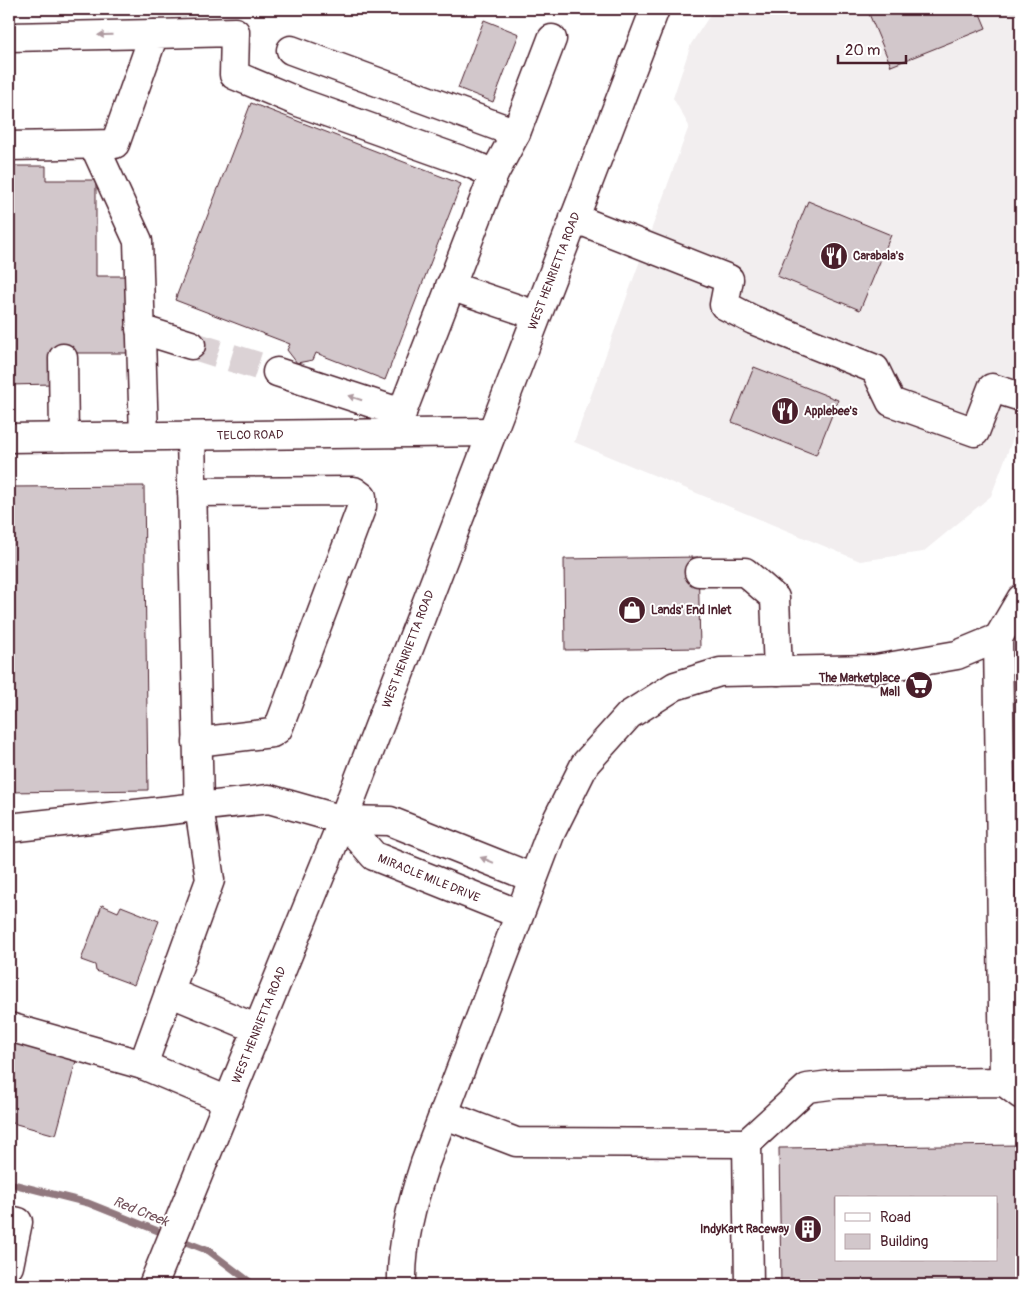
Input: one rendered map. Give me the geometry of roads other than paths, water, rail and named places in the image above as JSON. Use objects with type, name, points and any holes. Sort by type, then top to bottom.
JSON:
[{"type":"street","name":"WEST HENRIETTA ROAD","points":[[157,1275],[343,820],[655,9]]},
{"type":"street","points":[[9,37],[234,32],[234,75],[301,103],[469,163],[494,174]]},
{"type":"street","points":[[9,146],[115,144],[154,34]]},
{"type":"street","points":[[277,372],[398,423],[494,174],[516,133],[552,39]]},
{"type":"street","points":[[291,50],[516,133]]},
{"type":"street","points":[[94,145],[138,241],[144,436]]},
{"type":"street","points":[[574,218],[729,279],[724,305],[753,320],[874,369],[891,402],[975,432],[992,388],[1021,396]]},
{"type":"street","points":[[450,286],[536,315]]},
{"type":"street","points":[[140,328],[191,345]]},
{"type":"street","points":[[63,358],[64,437]]},
{"type":"street","name":"TELCO ROAD","points":[[9,438],[191,436],[398,423],[491,432]]},
{"type":"street","points":[[143,1065],[210,880],[199,807],[191,436]]},
{"type":"street","points":[[192,492],[354,491],[362,497],[362,506],[278,728],[272,733],[197,742]]},
{"type":"street","points":[[699,572],[745,572],[775,598],[778,671]]},
{"type":"street","points":[[443,1114],[516,1142],[747,1143],[807,1088],[838,1084],[1012,1088],[998,638],[1021,599]]},
{"type":"street","points":[[402,1285],[402,1262],[413,1200],[443,1114],[548,838],[585,764],[630,715],[674,686],[720,672],[876,669],[957,655],[998,638]]},
{"type":"street","points":[[9,828],[269,799],[343,820],[390,821],[533,878]]},
{"type":"street","name":"MIRACLE MILE DRIVE","points":[[343,820],[374,856],[519,914]]},
{"type":"street","points":[[169,992],[258,1029]]},
{"type":"street","points":[[9,1027],[143,1065],[228,1101]]},
{"type":"street","points":[[747,1143],[749,1285]]},
{"type":"street","points":[[9,1220],[18,1222],[9,1266]]},
{"type":"waterway","name":"Red Creek","points":[[9,1183],[88,1203],[168,1235]]},
{"type":"waterway","name":"Red Creek","points":[[178,1239],[209,1251],[254,1285]]},
{"type":"tunnel","points":[[191,345],[277,372]]},
{"type":"place","name":"Carabala's","points":[[834,256]]},
{"type":"place","name":"Applebee's","points":[[785,411]]},
{"type":"place","name":"Lands' End Inlet","points":[[632,610]]},
{"type":"place","name":"The Marketplace Mall","points":[[919,685]]},
{"type":"place","name":"IndyKart Raceway","points":[[808,1229]]}]
